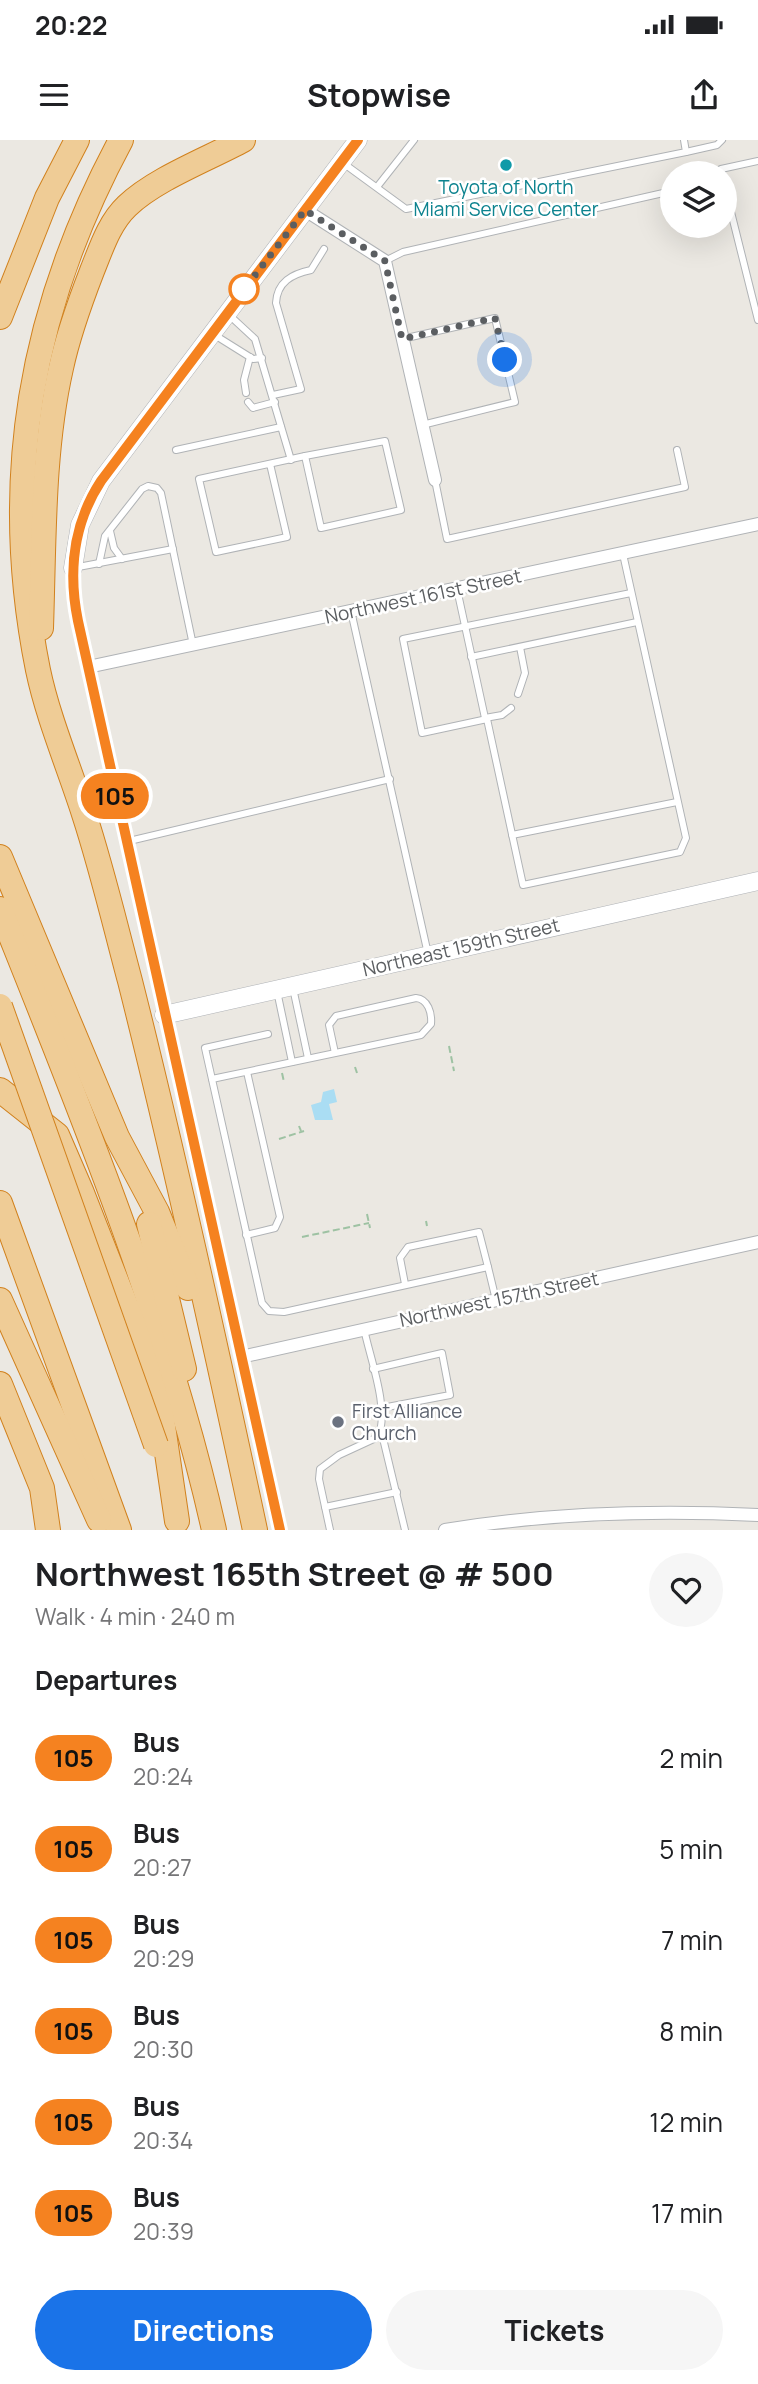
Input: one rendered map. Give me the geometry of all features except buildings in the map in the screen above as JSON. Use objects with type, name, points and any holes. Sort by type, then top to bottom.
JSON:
[{"type":"highway","points":[[0,317],[47,198],[77,140]]},
{"type":"highway","points":[[121,140],[84,214],[57,282],[40,345],[27,411],[21,474],[21,559],[39,674],[99,858],[135,1001],[255,1530]]},
{"type":"highway","points":[[39,674],[43,547],[56,398],[61,366],[85,288],[110,228],[128,206],[159,185],[243,140]]},
{"type":"highway","points":[[0,857],[117,1137],[157,1212],[192,1301],[227,1432],[249,1530]]},
{"type":"highway","points":[[0,909],[94,1190],[162,1419],[178,1525]]},
{"type":"highway","points":[[0,1006],[156,1445],[178,1525]]},
{"type":"highway","points":[[0,1074],[44,1108],[61,1128],[94,1190],[177,1393],[214,1530]]},
{"type":"highway","points":[[0,1090],[57,1135],[94,1190]]},
{"type":"highway","points":[[136,1175],[221,1530]]},
{"type":"highway","points":[[0,1203],[119,1530]]},
{"type":"highway","points":[[0,1300],[104,1530]]},
{"type":"highway","points":[[0,1384],[42,1488],[48,1530]]},
{"type":"street","points":[[73,568],[80,525],[95,490],[226,312],[358,140]]},
{"type":"street","points":[[305,210],[385,261],[435,480]]},
{"type":"street","name":"Northwest 161st Street","points":[[88,667],[758,524]]},
{"type":"street","name":"Northeast 159th Street","points":[[164,1015],[758,881]]},
{"type":"street","name":"Northwest 157th Street","points":[[241,1357],[758,1242]]},
{"type":"street","points":[[445,1530],[568,1516],[670,1513],[758,1515]]},
{"type":"lane","points":[[377,187],[414,140]]},
{"type":"lane","points":[[684,140],[686,152]]},
{"type":"lane","points":[[341,162],[406,209],[686,152],[718,145],[722,140]]},
{"type":"lane","points":[[737,166],[758,161]]},
{"type":"lane","points":[[385,261],[403,252],[660,194]]},
{"type":"lane","points":[[737,236],[758,320]]},
{"type":"lane","points":[[248,402],[253,408],[301,389],[276,303],[277,293],[291,275],[311,270],[324,249]]},
{"type":"lane","points":[[226,312],[255,339],[290,460]]},
{"type":"lane","points":[[402,339],[495,318],[515,402],[422,425]]},
{"type":"lane","points":[[211,333],[250,357],[262,358]]},
{"type":"lane","points":[[246,393],[244,380],[250,357]]},
{"type":"lane","points":[[176,450],[281,427]]},
{"type":"lane","points":[[270,464],[287,537],[216,552],[199,479],[305,456],[385,440],[401,510],[321,528],[305,456]]},
{"type":"lane","points":[[435,480],[447,539],[685,487],[677,450]]},
{"type":"lane","points":[[99,564],[105,536],[140,491],[154,487],[161,493],[192,645]]},
{"type":"lane","points":[[110,531],[114,548],[122,559]]},
{"type":"lane","points":[[173,549],[73,568],[76,611],[125,842],[280,1530]]},
{"type":"lane","points":[[623,554],[685,838],[680,852],[523,885],[487,719],[422,733],[403,639],[631,593]]},
{"type":"lane","points":[[457,589],[485,718],[502,715],[511,708]]},
{"type":"lane","points":[[351,611],[428,955]]},
{"type":"lane","points":[[471,657],[637,622]]},
{"type":"lane","points":[[518,694],[525,673],[520,647]]},
{"type":"lane","points":[[125,842],[390,779]]},
{"type":"lane","points":[[512,835],[677,802]]},
{"type":"lane","points":[[284,987],[309,1058]]},
{"type":"lane","points":[[284,987],[292,1062]]},
{"type":"lane","points":[[212,1079],[335,1053],[426,1032],[431,1024],[428,1006],[425,1001],[416,998],[336,1016],[329,1025],[335,1053]]},
{"type":"lane","points":[[268,1034],[205,1048],[262,1303],[269,1311],[284,1312],[488,1267]]},
{"type":"lane","points":[[246,1235],[275,1228],[279,1217],[247,1072]]},
{"type":"lane","points":[[405,1284],[400,1258],[411,1246],[480,1232],[496,1300]]},
{"type":"lane","points":[[364,1329],[382,1408],[381,1430],[405,1530]]},
{"type":"lane","points":[[373,1369],[442,1353],[450,1395],[382,1408]]},
{"type":"lane","points":[[330,1530],[319,1479],[320,1469],[339,1455],[378,1437],[381,1430]]},
{"type":"lane","points":[[325,1507],[397,1492]]},
{"type":"path","points":[[449,1046],[454,1071]]},
{"type":"path","points":[[355,1067],[356,1073]]},
{"type":"path","points":[[282,1072],[284,1082]]},
{"type":"path","points":[[279,1139],[302,1131],[299,1126]]},
{"type":"path","points":[[367,1214],[370,1228]]},
{"type":"path","points":[[426,1222],[427,1226]]},
{"type":"path","points":[[302,1237],[369,1223]]},
{"type":"path","points":[[323,1225],[326,1232]]},
{"type":"water","points":[[334,1089],[337,1102],[329,1104],[333,1120],[315,1120],[311,1105],[321,1102],[323,1092]]},
{"type":"bus line","name":"105","points":[[280,1530],[125,842],[78,621],[73,593],[73,568],[80,525],[90,499],[101,481],[358,140]]},
{"type":"place","name":"Toyota of North Miami Service Center","points":[[506,165]]},
{"type":"place","name":"First Alliance Church","points":[[338,1422]]},
{"type":"route","points":[[244,289],[242,292],[305,210],[385,261],[402,339],[495,318],[505,360]]}]
